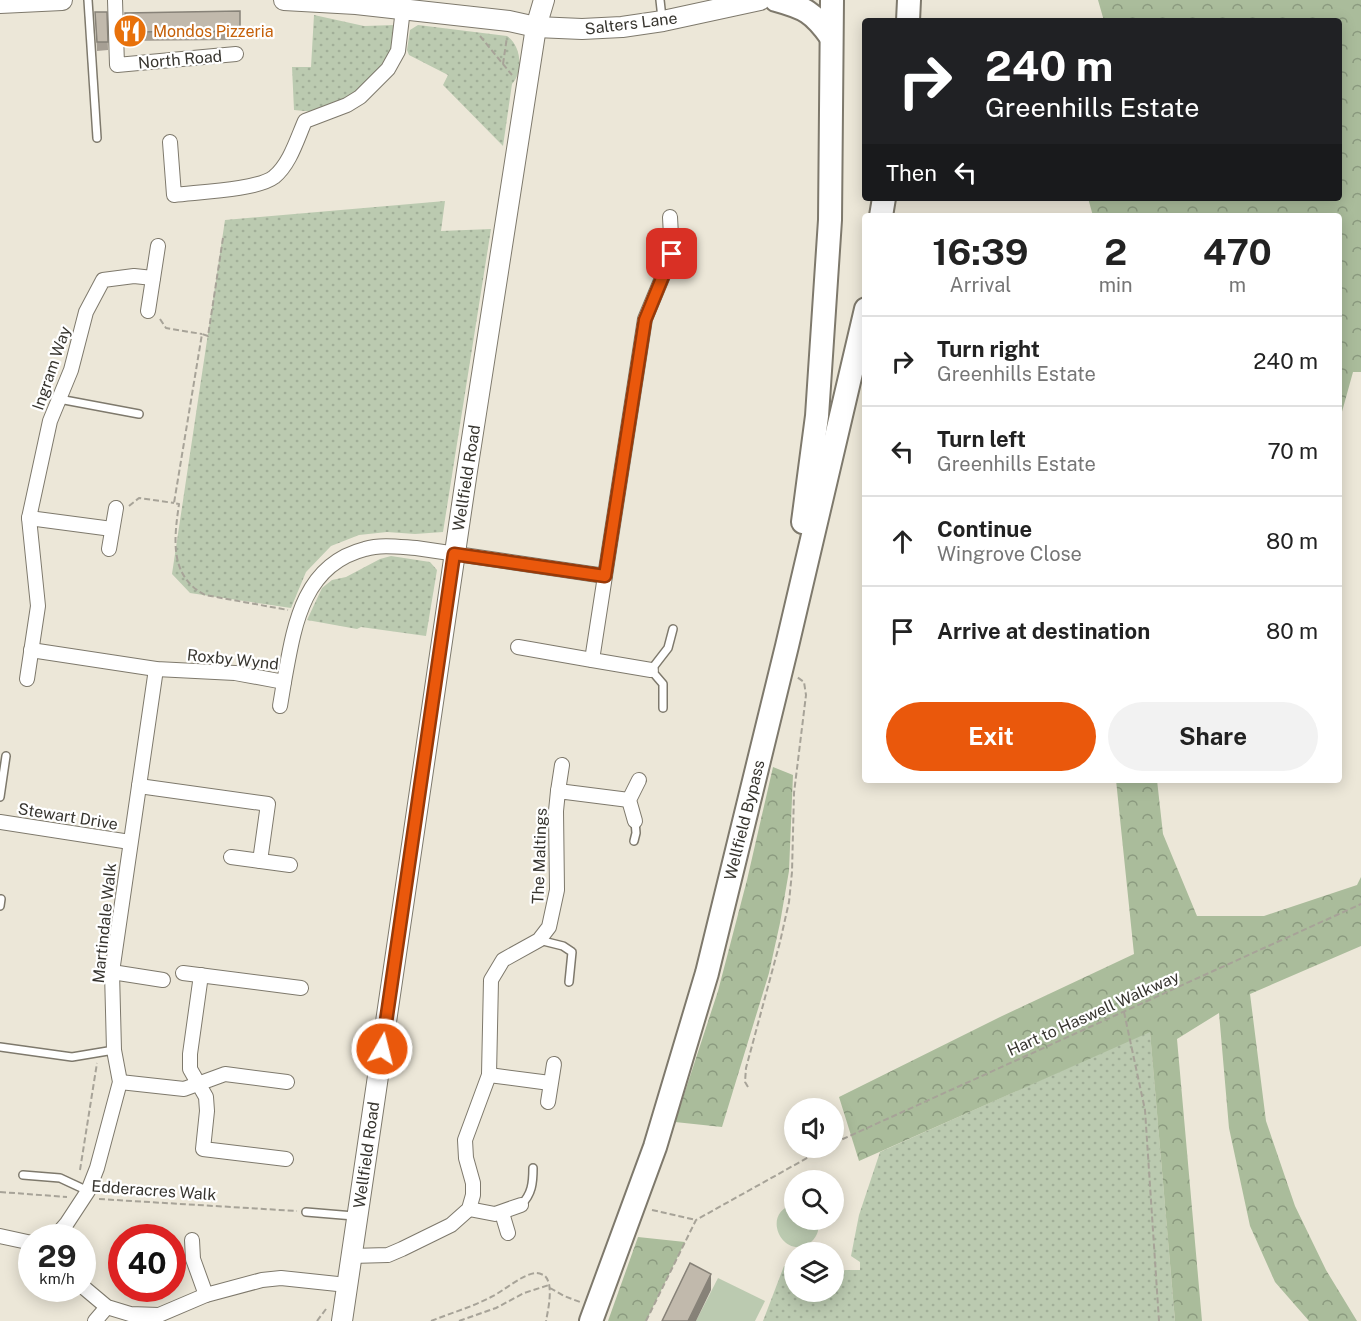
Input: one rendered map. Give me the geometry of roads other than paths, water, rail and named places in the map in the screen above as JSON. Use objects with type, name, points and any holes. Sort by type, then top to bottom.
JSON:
[{"type":"main road","points":[[776,0],[801,7],[819,21],[831,37]]},
{"type":"main road","points":[[787,646],[817,416],[830,220],[832,0]]},
{"type":"main road","points":[[908,18],[909,0]]},
{"type":"main road","name":"Wellfield Bypass","points":[[594,1313],[655,1147],[707,973],[782,669],[862,326]]},
{"type":"street","points":[[0,3],[62,0]]},
{"type":"street","name":"North Road","points":[[115,0],[117,65],[236,54]]},
{"type":"street","points":[[284,0],[334,1],[509,21],[536,27]]},
{"type":"street","name":"Wellfield Road","points":[[342,1321],[454,554],[527,81],[536,27],[544,0]]},
{"type":"street","name":"Salters Lane","points":[[536,27],[582,29],[622,27],[663,21],[760,0]]},
{"type":"street","points":[[170,142],[174,195],[261,184],[274,177],[285,165],[305,121],[347,105],[360,97],[388,69],[398,51],[403,9]]},
{"type":"street","points":[[592,660],[645,320],[672,254],[670,217]]},
{"type":"street","points":[[148,311],[158,246]]},
{"type":"street","name":"Ingram Way","points":[[27,679],[38,606],[29,518],[50,421],[71,370],[86,312],[104,280],[134,276],[153,278]]},
{"type":"street","points":[[109,549],[116,508]]},
{"type":"street","points":[[29,518],[112,529]]},
{"type":"street","name":"Roxby Wynd","points":[[31,650],[156,669],[235,674],[284,682],[293,633],[303,602],[313,584],[336,560],[366,548],[392,547],[454,554],[605,576]]},
{"type":"street","points":[[518,647],[651,670]]},
{"type":"street","name":"Martindale Walk","points":[[66,1224],[97,1168],[120,1082],[114,1050],[112,972],[156,669]]},
{"type":"street","points":[[280,706],[284,682]]},
{"type":"street","name":"The Maltings","points":[[539,940],[549,927],[557,890],[556,812],[562,765]]},
{"type":"street","points":[[635,821],[629,800],[639,780]]},
{"type":"street","points":[[139,786],[268,804],[260,861]]},
{"type":"street","name":"The Maltings","points":[[558,791],[629,800]]},
{"type":"street","name":"Stewart Drive","points":[[0,822],[130,842]]},
{"type":"street","points":[[231,857],[290,865]]},
{"type":"street","points":[[351,1256],[388,1255],[402,1250],[452,1225],[469,1209],[473,1195],[473,1183],[466,1158],[465,1140],[489,1075],[491,980],[503,960],[539,940]]},
{"type":"street","points":[[112,972],[163,980]]},
{"type":"street","points":[[183,973],[301,988]]},
{"type":"street","points":[[201,975],[190,1069],[206,1097],[207,1111],[203,1149],[286,1159]]},
{"type":"street","points":[[548,1102],[554,1064]]},
{"type":"street","points":[[120,1082],[184,1089],[225,1074],[287,1082]]},
{"type":"street","points":[[489,1075],[550,1083]]},
{"type":"street","points":[[469,1209],[485,1213],[502,1213],[521,1205]]},
{"type":"street","points":[[502,1213],[508,1233]]},
{"type":"street","points":[[0,1236],[18,1240]]},
{"type":"street","points":[[192,1240],[193,1259],[206,1295]]},
{"type":"street","points":[[96,1297],[107,1306],[130,1314],[159,1315],[206,1295],[262,1280],[281,1278],[347,1285]]},
{"type":"street","points":[[95,1321],[107,1306]]},
{"type":"lane","points":[[88,0],[97,138]]},
{"type":"lane","points":[[660,0],[663,21]]},
{"type":"lane","points":[[59,399],[139,414]]},
{"type":"lane","points":[[663,708],[663,684],[651,670],[668,648],[673,629]]},
{"type":"lane","points":[[0,797],[6,756]]},
{"type":"lane","points":[[634,841],[635,821]]},
{"type":"lane","points":[[539,940],[563,946],[572,952],[569,982]]},
{"type":"lane","points":[[0,1047],[72,1057],[114,1050]]},
{"type":"lane","points":[[521,1205],[531,1191],[534,1168]]},
{"type":"lane","points":[[23,1175],[60,1178],[83,1192]]},
{"type":"lane","points":[[306,1212],[357,1216]]},
{"type":"place","name":"Mondos Pizzeria","points":[[130,31]]}]
